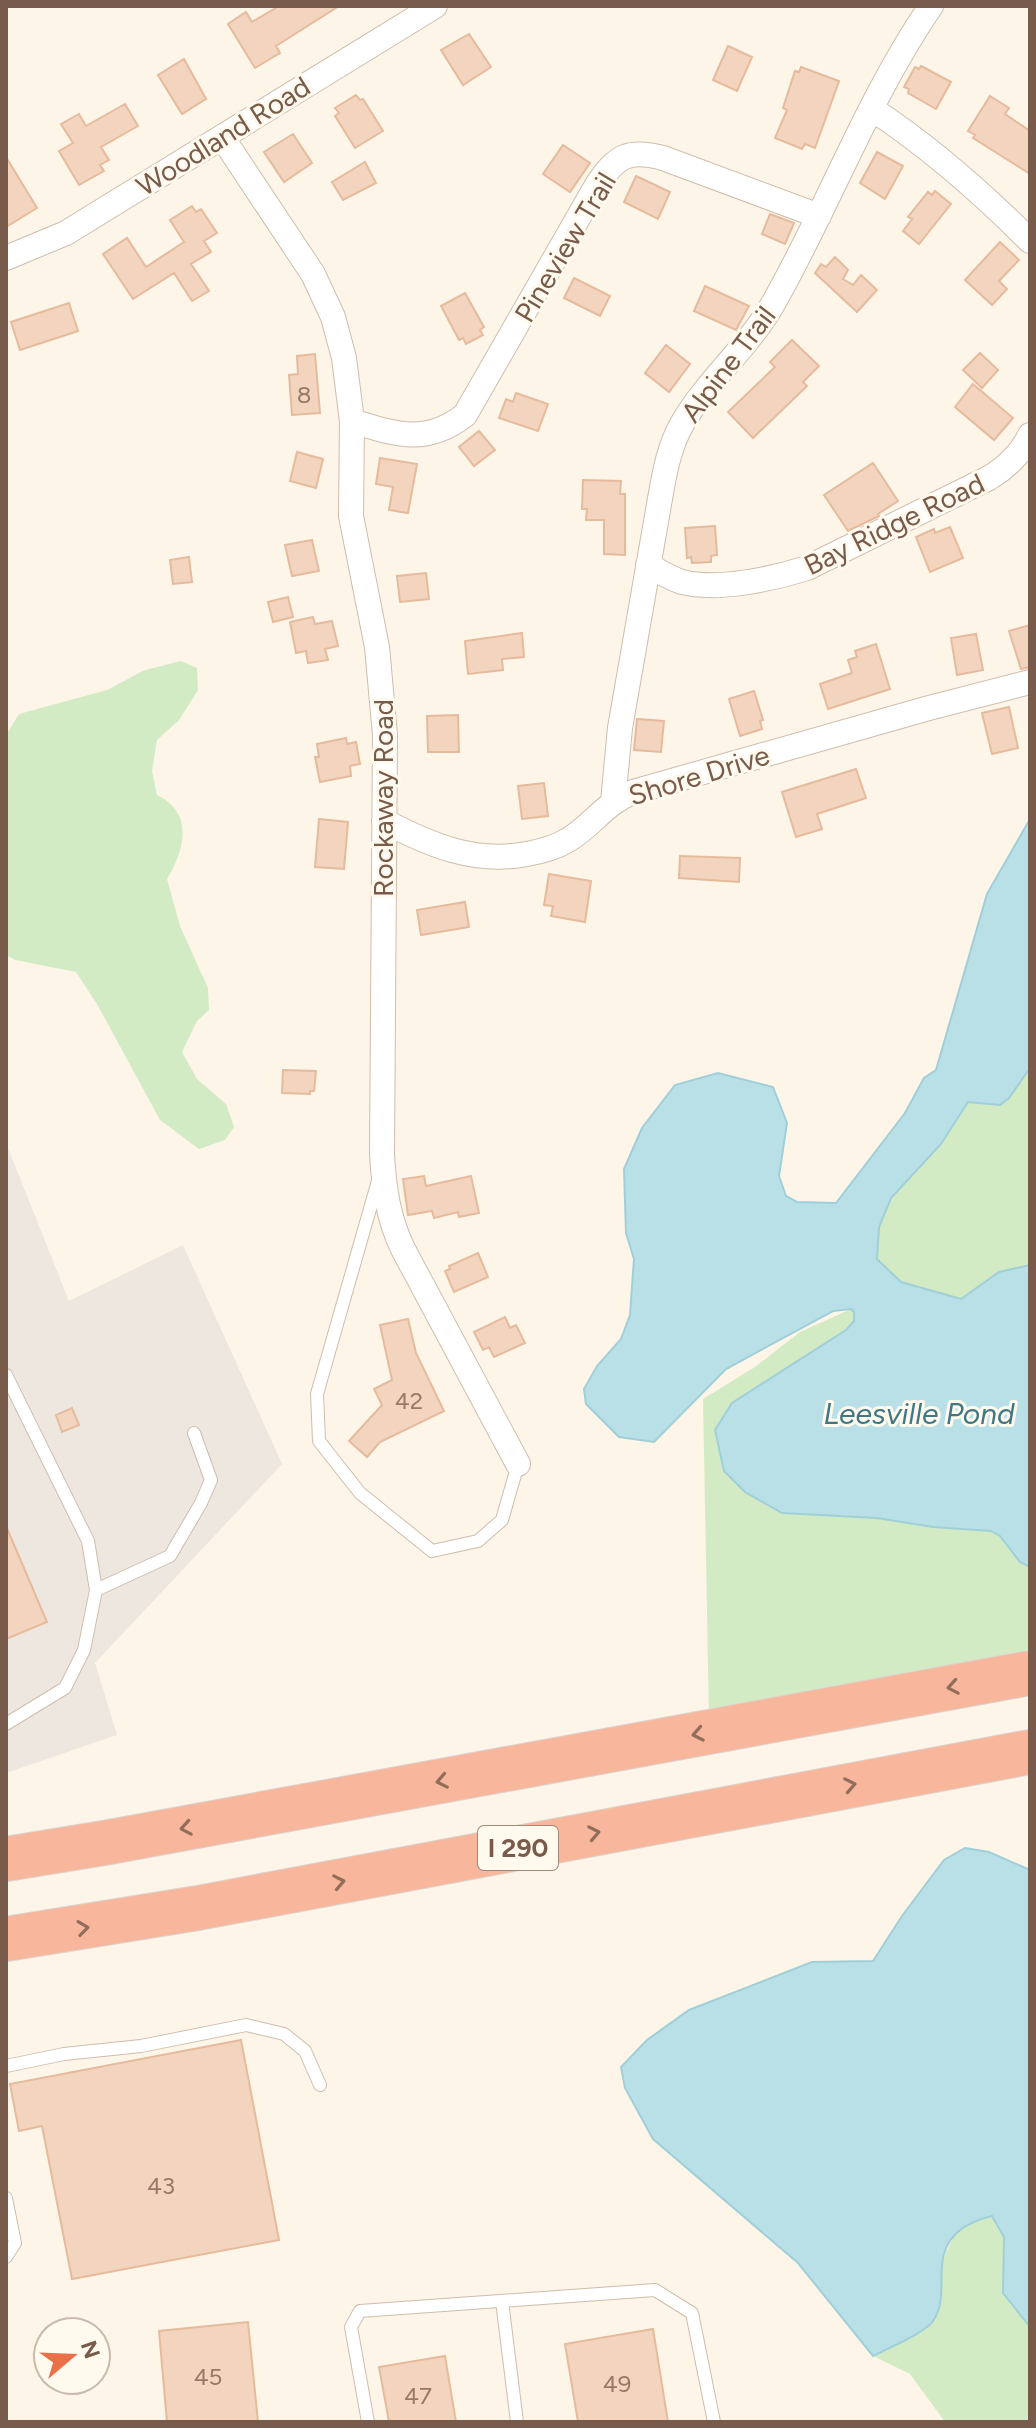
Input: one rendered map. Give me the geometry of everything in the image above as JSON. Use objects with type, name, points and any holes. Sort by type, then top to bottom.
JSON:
[{"type":"highway","points":[[6,1859],[1030,1673]]},
{"type":"highway","name":"I 290","points":[[6,1939],[184,1911],[1030,1752]]},
{"type":"street","name":"Woodland Road","points":[[6,258],[66,233],[435,6]]},
{"type":"street","name":"Alpine Trail","points":[[613,802],[618,740],[648,565],[665,470],[680,427],[689,411],[773,305],[872,109],[931,6]]},
{"type":"street","points":[[872,109],[912,135],[964,178],[1030,241]]},
{"type":"street","name":"Rockaway Road","points":[[222,137],[313,274],[333,317],[344,358],[352,421],[351,516],[382,691],[382,1164],[387,1205],[394,1229],[518,1464]]},
{"type":"street","name":"Pineview Trail","points":[[352,421],[411,436],[441,430],[465,415],[597,185],[615,163],[627,155],[639,152],[663,158],[819,216]]},
{"type":"street","name":"Bay Ridge Road","points":[[648,565],[682,582],[714,584],[778,577],[807,568],[989,478],[1005,468],[1030,435]]},
{"type":"street","name":"Shore Drive","points":[[384,821],[418,839],[453,852],[497,858],[555,847],[582,831],[613,802],[633,792],[1030,682]]},
{"type":"lane","points":[[382,1164],[317,1394],[319,1441],[360,1493],[432,1551],[478,1541],[502,1520],[518,1464]]},
{"type":"lane","points":[[6,1375],[88,1541],[96,1590],[84,1650],[65,1688],[6,1724]]},
{"type":"lane","points":[[96,1590],[170,1556],[211,1480],[194,1433]]},
{"type":"lane","points":[[6,2066],[64,2054],[141,2046],[246,2025],[284,2034],[305,2051],[320,2085]]},
{"type":"lane","points":[[6,2198],[15,2243],[6,2257]]},
{"type":"lane","points":[[368,2422],[351,2327],[360,2311],[655,2290],[692,2313],[714,2422]]},
{"type":"lane","points":[[502,2301],[517,2422]]},
{"type":"shaded area","points":[[6,1143],[69,1301],[183,1245],[282,1464],[95,1663],[117,1735],[6,1773]]},
{"type":"green space","points":[[181,661],[197,668],[198,690],[179,720],[157,740],[152,771],[157,795],[177,812],[181,822],[182,844],[167,879],[180,926],[208,988],[209,1010],[197,1021],[182,1052],[197,1079],[226,1104],[234,1127],[225,1140],[199,1149],[160,1120],[97,1004],[76,972],[15,960],[6,955],[6,735],[19,714],[107,690],[145,670]]},
{"type":"green space","points":[[1030,1068],[1030,1265],[999,1272],[961,1299],[901,1282],[877,1260],[879,1227],[891,1198],[941,1144],[968,1102],[1009,1098]]},
{"type":"green space","name":"Leesville Pond","points":[[869,1301],[1030,1465],[1030,1657],[709,1719],[703,1399],[755,1367],[800,1332]]},
{"type":"green space","points":[[992,2216],[1004,2237],[1005,2262],[1030,2327],[1030,2422],[945,2422],[910,2374],[873,2356],[932,2323],[942,2299],[942,2261],[956,2231],[973,2220]]},
{"type":"water","name":"Leesville Pond","points":[[1030,819],[1030,1068],[1009,1098],[1000,1105],[968,1102],[941,1144],[891,1198],[879,1227],[877,1259],[901,1282],[961,1299],[999,1272],[1030,1265],[1030,1567],[1020,1562],[1000,1536],[991,1531],[933,1527],[877,1518],[782,1513],[745,1492],[724,1471],[715,1430],[732,1403],[846,1330],[854,1321],[851,1309],[833,1311],[726,1369],[654,1442],[619,1437],[586,1404],[584,1389],[597,1366],[621,1339],[630,1315],[634,1259],[626,1233],[624,1169],[642,1128],[675,1085],[718,1073],[773,1087],[787,1123],[779,1176],[786,1196],[797,1202],[836,1203],[905,1113],[924,1078],[936,1070],[987,894]]},
{"type":"water","points":[[965,1848],[989,1852],[1030,1870],[1030,2327],[1003,2293],[1004,2237],[992,2216],[965,2226],[947,2246],[942,2265],[941,2300],[929,2326],[873,2356],[798,2263],[653,2139],[625,2088],[621,2067],[647,2040],[689,2010],[812,1962],[873,1961],[944,1860]]},
{"type":"building","points":[[279,6],[339,6],[276,46],[280,53],[255,68],[228,24],[246,12],[252,22]]},
{"type":"building","points":[[469,34],[491,67],[463,85],[441,50]]},
{"type":"building","points":[[728,46],[752,57],[737,91],[713,80]]},
{"type":"building","points":[[184,59],[206,99],[182,114],[158,75]]},
{"type":"building","points":[[921,66],[951,82],[936,109],[908,93],[909,89],[904,87],[915,67],[919,69]]},
{"type":"building","points":[[801,67],[839,81],[815,148],[805,144],[802,149],[775,138],[787,110],[783,108],[795,71],[799,72]]},
{"type":"building","points":[[356,95],[363,99],[383,131],[355,148],[335,116],[339,113],[335,108]]},
{"type":"building","points":[[990,96],[1009,108],[1005,114],[1030,131],[1030,174],[973,138],[975,135],[968,131]]},
{"type":"building","points":[[125,104],[138,126],[101,147],[109,160],[100,165],[104,171],[79,185],[59,151],[73,143],[61,124],[79,114],[86,126]]},
{"type":"building","points":[[293,134],[312,163],[284,182],[264,152]]},
{"type":"building","points":[[563,145],[590,163],[570,192],[543,174]]},
{"type":"building","points":[[877,152],[903,166],[885,199],[860,183]]},
{"type":"building","points":[[6,157],[37,208],[6,227]]},
{"type":"building","points":[[365,162],[376,183],[343,200],[332,182]]},
{"type":"building","points":[[636,176],[670,192],[658,219],[624,202]]},
{"type":"building","points":[[935,191],[951,204],[919,244],[903,231],[912,219],[908,217],[928,192],[932,195]]},
{"type":"building","points":[[192,206],[196,212],[201,209],[217,233],[204,241],[211,252],[191,264],[209,291],[192,301],[174,273],[133,299],[103,254],[127,238],[146,267],[184,242],[170,220]]},
{"type":"building","points":[[770,214],[794,223],[785,244],[762,234]]},
{"type":"building","points":[[1000,242],[1019,260],[999,281],[1007,289],[992,305],[965,280]]},
{"type":"building","points":[[835,257],[848,270],[843,279],[853,285],[861,275],[877,290],[857,312],[815,273],[821,264],[826,267]]},
{"type":"building","points":[[574,278],[610,296],[600,316],[564,298]]},
{"type":"building","points":[[705,286],[749,306],[736,330],[694,311]]},
{"type":"building","points":[[465,293],[484,327],[480,330],[483,335],[466,344],[463,338],[459,340],[441,306]]},
{"type":"building","points":[[69,303],[78,331],[20,350],[11,322]]},
{"type":"building","points":[[792,340],[819,366],[803,382],[807,386],[753,438],[728,412],[775,367],[770,362]]},
{"type":"building","points":[[666,345],[690,364],[669,392],[645,373]]},
{"type":"building","points":[[980,353],[998,370],[982,388],[963,370]]},
{"type":"building","points":[[315,354],[320,413],[292,415],[289,375],[298,374],[297,356]]},
{"type":"building","points":[[973,384],[1013,418],[994,440],[955,407]]},
{"type":"building","points":[[516,393],[548,404],[538,431],[499,418],[506,399],[513,402]]},
{"type":"building","points":[[479,431],[495,450],[474,466],[459,447]]},
{"type":"building","points":[[297,452],[323,459],[316,488],[290,481]]},
{"type":"building","points":[[380,458],[417,464],[408,513],[389,510],[393,487],[376,484]]},
{"type":"building","points":[[873,463],[898,501],[879,516],[848,531],[824,495]]},
{"type":"building","points":[[583,480],[621,481],[620,494],[625,494],[625,555],[604,554],[604,520],[586,520],[587,509],[582,509]]},
{"type":"building","points":[[715,526],[717,555],[711,556],[711,562],[692,563],[691,557],[687,558],[685,528]]},
{"type":"building","points":[[950,527],[963,558],[930,572],[916,537],[934,529],[935,533]]},
{"type":"building","points":[[312,540],[319,571],[292,576],[285,545]]},
{"type":"building","points":[[189,557],[192,582],[173,584],[170,560]]},
{"type":"building","points":[[426,573],[429,599],[400,602],[397,576]]},
{"type":"building","points":[[288,597],[293,617],[273,622],[268,602]]},
{"type":"building","points":[[313,617],[315,624],[332,621],[338,646],[325,649],[328,660],[308,663],[306,651],[296,653],[290,622]]},
{"type":"building","points":[[1030,625],[1030,667],[1021,669],[1009,631]]},
{"type":"building","points":[[522,633],[524,657],[502,659],[503,670],[468,674],[465,641]]},
{"type":"building","points":[[976,634],[983,670],[957,675],[951,638]]},
{"type":"building","points":[[876,644],[890,689],[828,709],[820,684],[852,673],[848,660],[857,657],[855,651]]},
{"type":"building","points":[[754,691],[763,720],[760,721],[762,729],[740,736],[729,699]]},
{"type":"building","points":[[1009,707],[1018,748],[992,754],[982,713]]},
{"type":"building","points":[[458,715],[459,752],[428,752],[427,716]]},
{"type":"building","points":[[637,719],[664,721],[661,752],[634,750]]},
{"type":"building","points":[[346,738],[347,744],[356,742],[360,764],[350,766],[351,776],[320,782],[315,757],[319,757],[317,744]]},
{"type":"building","points":[[856,769],[866,798],[817,814],[822,829],[796,837],[782,792]]},
{"type":"building","points":[[544,783],[548,816],[522,819],[518,786]]},
{"type":"building","points":[[319,819],[348,822],[344,869],[315,867]]},
{"type":"building","points":[[680,856],[740,858],[739,882],[679,878]]},
{"type":"building","points":[[549,874],[591,881],[585,922],[551,916],[553,906],[544,905]]},
{"type":"building","points":[[465,902],[469,927],[421,935],[417,910]]},
{"type":"building","points":[[283,1070],[316,1071],[314,1091],[310,1094],[282,1093]]},
{"type":"building","points":[[424,1176],[426,1186],[471,1176],[479,1213],[459,1217],[458,1212],[434,1218],[432,1211],[408,1215],[403,1179]]},
{"type":"building","points":[[478,1253],[488,1277],[454,1292],[445,1271],[450,1269],[449,1266]]},
{"type":"building","points":[[505,1317],[510,1328],[516,1325],[525,1343],[494,1357],[489,1347],[483,1350],[474,1332]]},
{"type":"building","points":[[408,1319],[416,1353],[444,1411],[380,1442],[367,1457],[349,1441],[382,1405],[374,1389],[392,1380],[380,1325]]},
{"type":"building","points":[[72,1408],[79,1425],[62,1432],[56,1415]]},
{"type":"building","points":[[6,1526],[47,1622],[6,1639]]},
{"type":"building","points":[[241,2040],[279,2240],[72,2279],[42,2126],[19,2131],[10,2084]]},
{"type":"building","points":[[248,2322],[258,2422],[167,2422],[159,2331]]},
{"type":"building","points":[[653,2329],[668,2422],[578,2422],[565,2344]]},
{"type":"building","points":[[445,2356],[456,2422],[389,2422],[379,2367]]}]
